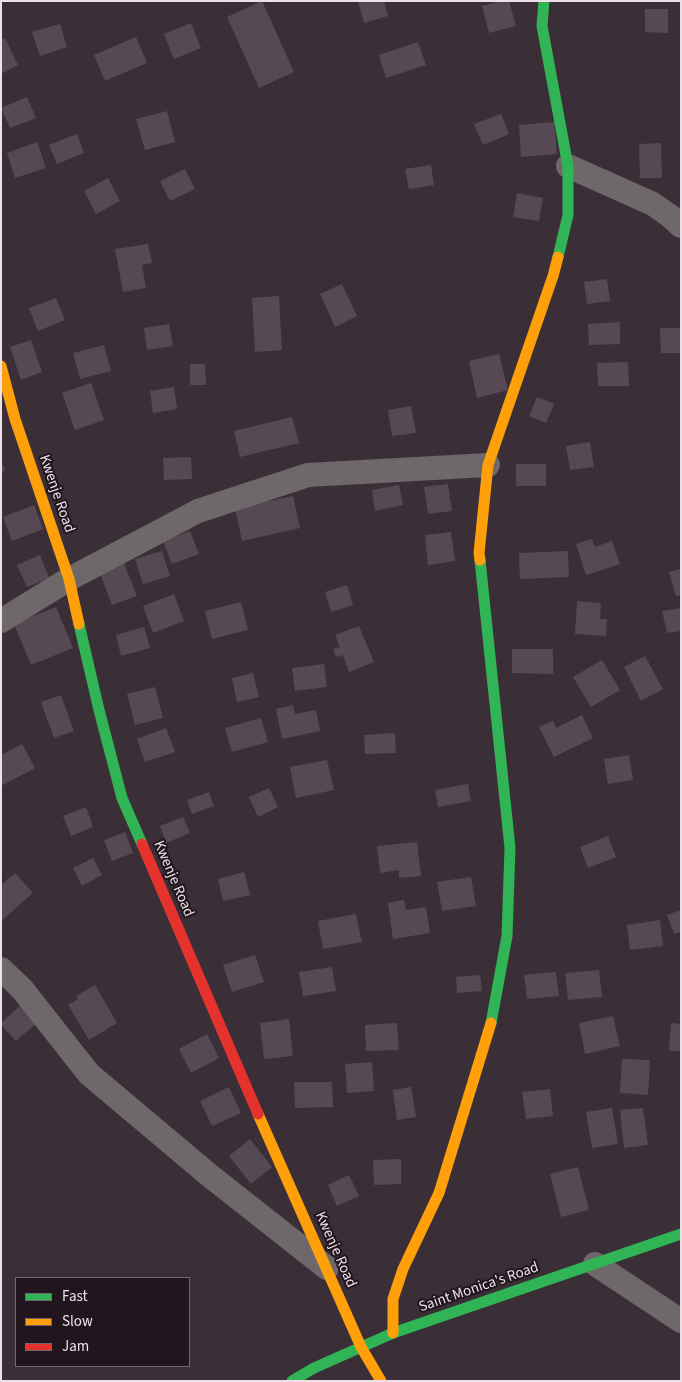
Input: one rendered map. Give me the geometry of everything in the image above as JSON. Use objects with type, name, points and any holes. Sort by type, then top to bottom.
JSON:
[{"type":"street","points":[[393,1333],[393,1299],[403,1269],[439,1192],[489,1032],[507,936],[510,848],[479,553],[488,465],[553,276],[568,215],[568,166],[542,26],[544,1]]},
{"type":"street","points":[[568,166],[652,204],[681,226]]},
{"type":"street","name":"Kwenje Road","points":[[1,366],[15,419],[69,578],[99,710],[122,798],[361,1347],[381,1381]]},
{"type":"street","points":[[1,621],[69,578],[198,511],[308,475],[488,465]]},
{"type":"street","points":[[1,969],[22,989],[89,1074],[209,1175],[327,1268]]},
{"type":"street","name":"Saint Monica's Road","points":[[292,1381],[313,1374],[361,1347],[393,1333],[681,1234]]},
{"type":"street","points":[[595,1264],[681,1321]]},
{"type":"building","points":[[262,1],[294,72],[259,88],[227,17]]},
{"type":"building","points":[[358,1],[384,1],[388,16],[364,23]]},
{"type":"building","points":[[509,1],[516,26],[489,33],[482,6]]},
{"type":"building","points":[[645,9],[668,9],[668,33],[645,32]]},
{"type":"building","points":[[191,23],[201,48],[174,59],[164,34]]},
{"type":"building","points":[[60,24],[67,47],[40,56],[32,32]]},
{"type":"building","points":[[136,37],[147,63],[105,81],[94,55]]},
{"type":"building","points":[[5,38],[18,65],[1,74],[1,40]]},
{"type":"building","points":[[418,42],[426,65],[386,78],[379,55]]},
{"type":"building","points":[[27,97],[36,118],[10,128],[1,108]]},
{"type":"building","points":[[167,111],[175,142],[145,150],[136,119]]},
{"type":"building","points":[[501,114],[509,134],[483,145],[474,124]]},
{"type":"building","points":[[554,122],[557,154],[521,157],[519,125]]},
{"type":"building","points":[[77,134],[84,153],[57,164],[49,145]]},
{"type":"building","points":[[37,142],[46,168],[15,178],[7,153]]},
{"type":"building","points":[[661,143],[662,178],[640,178],[639,144]]},
{"type":"building","points":[[431,165],[434,185],[409,189],[405,169]]},
{"type":"building","points":[[185,169],[195,189],[170,201],[160,181]]},
{"type":"building","points":[[108,178],[120,201],[96,214],[84,191]]},
{"type":"building","points":[[517,193],[543,198],[539,221],[513,217]]},
{"type":"building","points":[[148,244],[152,263],[142,265],[146,288],[123,292],[115,249]]},
{"type":"building","points":[[607,279],[610,301],[587,304],[584,282]]},
{"type":"building","points":[[342,284],[357,316],[335,327],[320,294]]},
{"type":"building","points":[[279,296],[282,350],[255,352],[252,298]]},
{"type":"building","points":[[56,298],[65,320],[38,331],[29,308]]},
{"type":"building","points":[[620,322],[620,344],[589,345],[588,324]]},
{"type":"building","points":[[169,324],[173,346],[147,350],[144,328]]},
{"type":"building","points":[[660,328],[681,328],[681,353],[661,353]]},
{"type":"building","points":[[31,340],[42,372],[21,380],[10,347]]},
{"type":"building","points":[[104,345],[111,371],[80,379],[73,353]]},
{"type":"building","points":[[499,354],[508,390],[477,398],[469,361]]},
{"type":"building","points":[[628,362],[629,386],[598,386],[597,363]]},
{"type":"building","points":[[190,364],[205,364],[206,385],[190,385]]},
{"type":"building","points":[[91,383],[104,420],[75,430],[62,393]]},
{"type":"building","points":[[174,387],[177,409],[153,413],[150,391]]},
{"type":"building","points":[[537,397],[554,404],[546,423],[529,416]]},
{"type":"building","points":[[411,406],[416,433],[392,436],[388,410]]},
{"type":"building","points":[[292,417],[299,443],[240,457],[234,431]]},
{"type":"building","points":[[590,442],[594,467],[570,470],[566,446]]},
{"type":"building","points":[[191,457],[192,479],[164,480],[163,458]]},
{"type":"building","points":[[1,458],[5,471],[1,472]]},
{"type":"building","points":[[516,464],[546,464],[546,486],[516,486]]},
{"type":"building","points":[[448,484],[452,511],[428,514],[424,487]]},
{"type":"building","points":[[399,485],[403,505],[375,511],[372,490]]},
{"type":"building","points":[[293,496],[300,528],[242,541],[235,508]]},
{"type":"building","points":[[34,505],[43,529],[12,541],[3,517]]},
{"type":"building","points":[[190,531],[199,554],[172,564],[163,541]]},
{"type":"building","points":[[451,532],[455,561],[428,565],[425,535]]},
{"type":"building","points":[[592,539],[595,547],[612,541],[620,564],[586,575],[576,544]]},
{"type":"building","points":[[162,551],[170,576],[143,584],[135,559]]},
{"type":"building","points":[[568,551],[569,577],[520,579],[519,553]]},
{"type":"building","points":[[40,555],[49,578],[27,587],[17,565]]},
{"type":"building","points":[[123,561],[137,596],[112,605],[99,571]]},
{"type":"building","points":[[681,569],[681,595],[676,596],[669,572]]},
{"type":"building","points":[[347,585],[353,605],[331,612],[325,592]]},
{"type":"building","points":[[174,594],[184,621],[153,633],[143,606]]},
{"type":"building","points":[[577,601],[601,603],[600,619],[607,619],[606,636],[575,634]]},
{"type":"building","points":[[241,602],[248,630],[212,639],[205,611]]},
{"type":"building","points":[[56,607],[73,648],[31,665],[14,624]]},
{"type":"building","points":[[681,608],[681,631],[667,633],[662,611]]},
{"type":"building","points":[[359,626],[374,662],[349,672],[343,655],[336,657],[333,649],[340,647],[335,635]]},
{"type":"building","points":[[144,627],[150,648],[121,656],[116,635]]},
{"type":"building","points":[[512,649],[553,649],[553,674],[512,673]]},
{"type":"building","points":[[645,656],[663,689],[641,701],[624,667]]},
{"type":"building","points":[[602,660],[620,690],[591,707],[573,677]]},
{"type":"building","points":[[324,664],[327,687],[295,691],[292,668]]},
{"type":"building","points":[[253,673],[259,697],[237,702],[232,678]]},
{"type":"building","points":[[155,687],[163,718],[135,725],[127,694]]},
{"type":"building","points":[[61,695],[74,731],[54,738],[41,702]]},
{"type":"building","points":[[293,705],[295,714],[316,710],[320,731],[282,739],[276,709]]},
{"type":"building","points":[[582,715],[593,738],[554,757],[539,727],[553,721],[556,728]]},
{"type":"building","points":[[261,718],[268,742],[232,752],[225,728]]},
{"type":"building","points":[[166,728],[175,752],[145,762],[137,739]]},
{"type":"building","points":[[395,733],[396,753],[365,754],[364,735]]},
{"type":"building","points":[[22,744],[35,768],[1,786],[1,755]]},
{"type":"building","points":[[629,755],[633,780],[608,784],[604,759]]},
{"type":"building","points":[[327,760],[334,790],[296,798],[290,767]]},
{"type":"building","points":[[468,784],[471,801],[438,807],[435,790]]},
{"type":"building","points":[[269,788],[278,807],[258,817],[249,797]]},
{"type":"building","points":[[209,792],[214,806],[192,814],[187,800]]},
{"type":"building","points":[[86,807],[93,827],[71,836],[63,816]]},
{"type":"building","points":[[183,817],[190,833],[166,843],[160,826]]},
{"type":"building","points":[[125,832],[133,853],[112,861],[104,840]]},
{"type":"building","points":[[608,836],[616,857],[588,868],[580,847]]},
{"type":"building","points":[[417,842],[421,876],[399,878],[399,870],[380,873],[377,846]]},
{"type":"building","points":[[93,858],[102,875],[82,886],[73,868]]},
{"type":"building","points":[[244,872],[250,895],[223,901],[218,879]]},
{"type":"building","points":[[15,873],[33,893],[1,921],[1,885]]},
{"type":"building","points":[[471,877],[476,906],[442,911],[437,882]]},
{"type":"building","points":[[404,900],[406,910],[426,907],[430,933],[393,939],[388,903]]},
{"type":"building","points":[[681,910],[681,932],[674,934],[667,915]]},
{"type":"building","points":[[356,914],[362,942],[323,949],[318,921]]},
{"type":"building","points":[[660,920],[663,946],[630,950],[627,925]]},
{"type":"building","points":[[255,955],[264,982],[232,992],[223,965]]},
{"type":"building","points":[[332,967],[336,991],[303,996],[299,972]]},
{"type":"building","points":[[599,970],[602,997],[568,1000],[565,973]]},
{"type":"building","points":[[556,972],[559,996],[527,999],[524,975]]},
{"type":"building","points":[[480,975],[482,991],[457,993],[456,977]]},
{"type":"building","points":[[95,985],[117,1023],[89,1040],[68,1005],[78,999],[76,996]]},
{"type":"building","points":[[24,1002],[40,1020],[16,1041],[1,1023]]},
{"type":"building","points":[[613,1016],[620,1046],[585,1054],[579,1023]]},
{"type":"building","points":[[289,1019],[293,1056],[264,1059],[260,1023]]},
{"type":"building","points":[[397,1023],[399,1050],[366,1051],[365,1025]]},
{"type":"building","points":[[671,1023],[681,1024],[681,1051],[669,1051]]},
{"type":"building","points":[[207,1034],[219,1058],[191,1073],[179,1049]]},
{"type":"building","points":[[622,1059],[650,1060],[648,1095],[620,1093]]},
{"type":"building","points":[[372,1062],[374,1091],[347,1093],[345,1064]]},
{"type":"building","points":[[294,1082],[332,1082],[333,1107],[295,1108]]},
{"type":"building","points":[[229,1087],[241,1113],[212,1126],[200,1101]]},
{"type":"building","points":[[411,1087],[416,1117],[397,1120],[393,1090]]},
{"type":"building","points":[[550,1089],[553,1116],[526,1119],[522,1092]]},
{"type":"building","points":[[612,1108],[618,1144],[592,1148],[586,1112]]},
{"type":"building","points":[[643,1108],[648,1145],[624,1148],[620,1110]]},
{"type":"building","points":[[250,1139],[272,1167],[251,1184],[229,1156]]},
{"type":"building","points":[[401,1159],[401,1184],[374,1185],[373,1160]]},
{"type":"building","points":[[578,1167],[589,1210],[561,1217],[550,1174]]},
{"type":"building","points":[[349,1175],[359,1196],[337,1206],[328,1185]]},
{"type":"traffic: fast","points":[[544,1],[542,26],[568,166],[568,215],[558,257]]},
{"type":"traffic: fast","points":[[480,560],[510,848],[507,936],[491,1023]]},
{"type":"traffic: fast","points":[[79,624],[122,798],[142,844]]},
{"type":"traffic: fast","points":[[292,1381],[314,1368],[393,1333],[681,1234]]},
{"type":"traffic: slow","points":[[480,560],[479,553],[488,465],[558,257]]},
{"type":"traffic: slow","points":[[1,366],[15,419],[69,579],[79,624]]},
{"type":"traffic: slow","points":[[393,1333],[393,1299],[403,1269],[439,1193],[491,1023]]},
{"type":"traffic: slow","points":[[258,1114],[361,1347],[381,1381]]},
{"type":"traffic: jam","points":[[142,844],[258,1114]]}]
